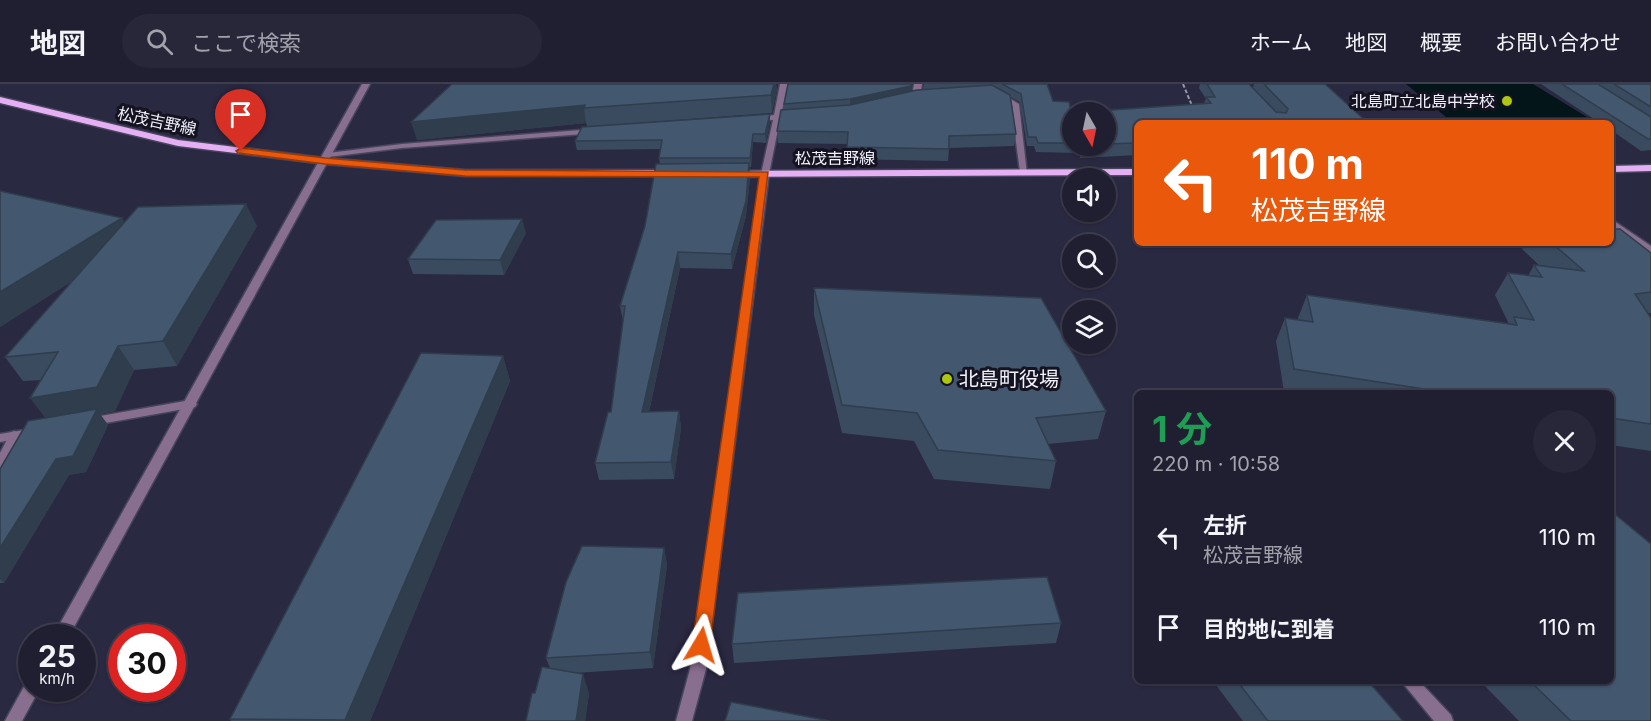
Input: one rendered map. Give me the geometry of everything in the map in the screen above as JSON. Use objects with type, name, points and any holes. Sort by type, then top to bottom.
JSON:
[{"type":"main road","name":"松茂吉野線","points":[[0,100],[178,143],[465,173],[684,174]]},
{"type":"main road","points":[[1614,169],[1651,168]]},
{"type":"main road","name":"松茂吉野線","points":[[719,174],[1134,172]]},
{"type":"street","points":[[68,624],[366,84]]},
{"type":"street","points":[[684,721],[698,669],[765,174],[784,84]]},
{"type":"street","points":[[916,97],[918,84]]},
{"type":"street","points":[[992,92],[1015,104],[1024,172]]},
{"type":"street","points":[[905,99],[926,96]]},
{"type":"street","points":[[743,120],[808,115]]},
{"type":"street","points":[[327,158],[402,146],[608,130]]},
{"type":"street","points":[[1614,224],[1651,250]]},
{"type":"street","points":[[74,425],[191,404]]},
{"type":"street","points":[[0,438],[50,429]]},
{"type":"street","points":[[0,466],[15,435]]},
{"type":"street","points":[[1412,684],[1445,721]]},
{"type":"street","points":[[13,721],[24,702]]},
{"type":"path","points":[[1183,84],[1195,113]]},
{"type":"shaded area","name":"北島町立北島中学校","points":[[1406,84],[1533,84],[1587,117],[1446,117]]},
{"type":"building","points":[[452,84],[774,84],[771,95],[584,108],[585,105],[411,122]]},
{"type":"building","points":[[788,84],[911,84],[911,86],[850,99],[784,104]]},
{"type":"building","points":[[1002,84],[1047,84],[1053,101],[1069,102],[1062,102],[1062,143],[1038,143],[1036,137],[1028,137],[1021,94]]},
{"type":"building","points":[[1207,84],[1249,84],[1276,112],[1286,113],[1288,109],[1264,84],[1325,84],[1365,120],[1134,120],[1134,143],[1116,144],[1116,110],[1211,103],[1206,97],[1215,97]]},
{"type":"building","points":[[1562,84],[1598,84],[1651,117],[1651,139],[1648,139]]},
{"type":"building","points":[[1614,84],[1651,84],[1651,107]]},
{"type":"building","points":[[992,85],[1010,95],[1016,134],[949,136],[949,149],[847,147],[848,132],[777,131],[781,110],[850,105],[917,90]]},
{"type":"building","points":[[770,114],[765,134],[753,134],[750,158],[659,158],[662,140],[575,141],[582,127]]},
{"type":"building","points":[[749,163],[746,201],[731,254],[678,252],[642,412],[679,411],[671,462],[595,463],[608,412],[611,412],[625,306],[620,306],[645,226],[656,164]]},
{"type":"building","points":[[0,191],[122,218],[0,292]]},
{"type":"building","points":[[246,204],[163,341],[118,346],[97,387],[30,398],[58,352],[5,357],[138,207]]},
{"type":"building","points":[[522,219],[500,260],[408,259],[436,220]]},
{"type":"building","points":[[1614,229],[1620,229],[1651,253],[1651,292],[1635,294],[1651,318],[1651,424],[1614,418],[1614,390],[1430,390],[1294,369],[1285,318],[1313,322],[1307,295],[1517,325],[1514,317],[1534,320],[1508,273],[1542,277],[1534,265],[1584,271],[1555,246],[1614,246]]},
{"type":"building","name":"北島町役場","points":[[814,288],[1041,298],[1062,335],[1062,354],[1073,354],[1106,411],[1036,418],[1056,461],[938,450],[917,413],[842,405]]},
{"type":"building","points":[[421,353],[503,356],[345,720],[230,719]]},
{"type":"building","points":[[97,409],[73,456],[56,459],[0,548],[0,469],[28,421]]},
{"type":"building","points":[[1614,513],[1651,544],[1651,721],[1571,721],[1533,684],[1614,684]]},
{"type":"building","points":[[582,546],[664,548],[650,652],[546,658],[566,582]]},
{"type":"building","points":[[1047,577],[1061,623],[732,644],[738,593]]},
{"type":"building","points":[[542,667],[583,674],[576,721],[526,721],[532,693],[535,693]]},
{"type":"building","points":[[1239,684],[1371,684],[1403,721],[1268,721]]},
{"type":"building","points":[[731,702],[830,721],[725,721]]},
{"type":"place","name":"北島町立北島中学校","points":[[1507,101]]},
{"type":"place","name":"北島町役場","points":[[947,379]]},
{"type":"route","points":[[241,151],[465,173],[765,174],[701,645]]}]
